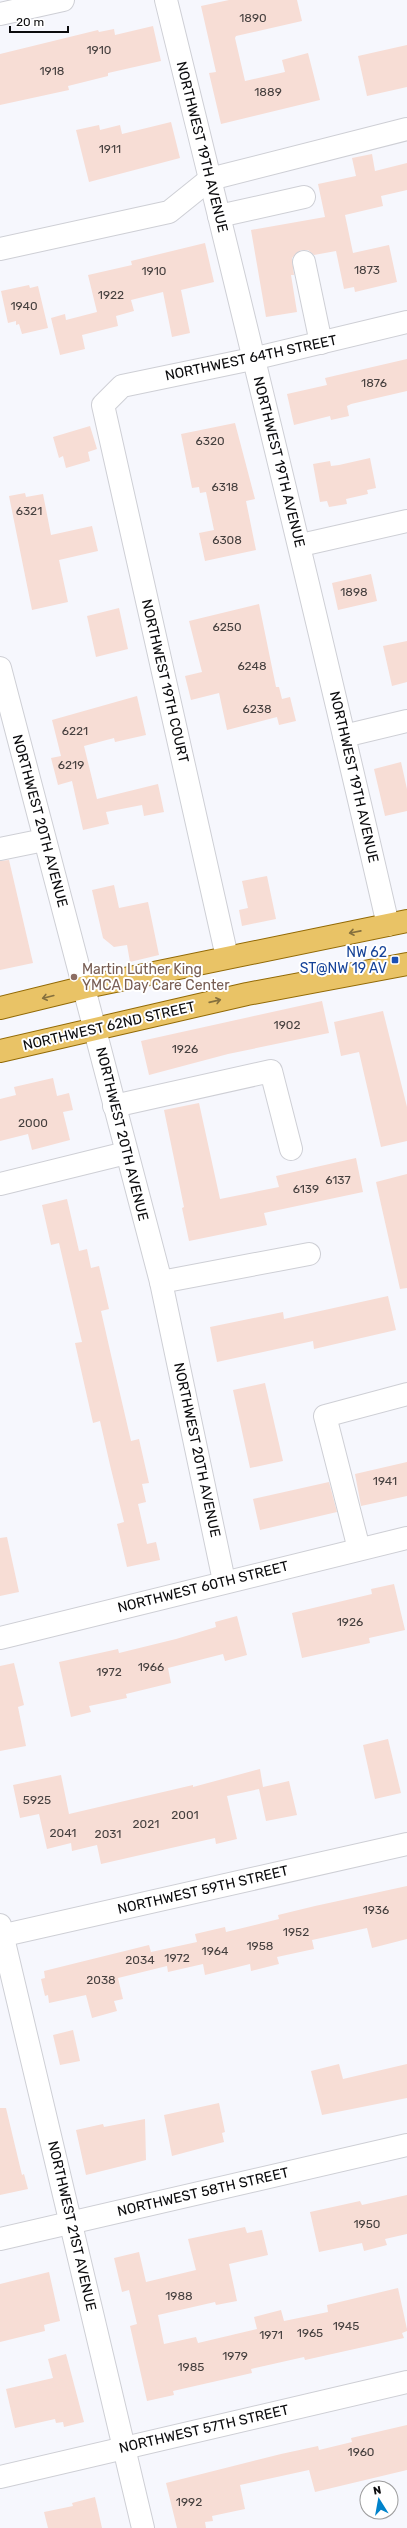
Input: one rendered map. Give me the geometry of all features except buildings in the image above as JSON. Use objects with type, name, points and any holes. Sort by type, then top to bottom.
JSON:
[{"type":"main road","points":[[0,1008],[86,988],[398,923]]},
{"type":"main road","name":"NORTHWEST 62ND STREET","points":[[0,1051],[247,994],[407,964]]},
{"type":"street","points":[[0,14],[63,0]]},
{"type":"street","name":"NORTHWEST 19TH AVENUE","points":[[166,0],[219,216],[252,359],[301,545],[344,736],[398,923]]},
{"type":"street","points":[[0,249],[168,212],[210,179],[407,129]]},
{"type":"street","points":[[219,216],[304,197]]},
{"type":"street","points":[[304,262],[321,343]]},
{"type":"street","name":"NORTHWEST 64TH STREET","points":[[103,406],[122,386],[252,359],[407,322]]},
{"type":"street","name":"NORTHWEST 19TH COURT","points":[[103,406],[227,958]]},
{"type":"street","points":[[301,545],[407,522]]},
{"type":"street","name":"NORTHWEST 20TH AVENUE","points":[[0,668],[44,840],[86,988],[114,1106],[161,1282],[224,1581]]},
{"type":"street","points":[[344,736],[407,721]]},
{"type":"street","points":[[0,849],[44,840]]},
{"type":"street","points":[[114,1106],[271,1071],[291,1149]]},
{"type":"street","points":[[0,1184],[126,1153]]},
{"type":"street","points":[[161,1282],[309,1254]]},
{"type":"street","points":[[359,1549],[325,1416],[407,1394]]},
{"type":"street","name":"NORTHWEST 60TH STREET","points":[[0,1638],[224,1581],[407,1538]]},
{"type":"street","name":"NORTHWEST 59TH STREET","points":[[1,1932],[407,1844]]},
{"type":"street","name":"NORTHWEST 21ST AVENUE","points":[[1,1932],[72,2222],[143,2528]]},
{"type":"street","name":"NORTHWEST 58TH STREET","points":[[0,2239],[407,2145]]},
{"type":"street","name":"NORTHWEST 57TH STREET","points":[[0,2477],[407,2382]]},
{"type":"place","name":"NW 62 ST@NW 19 AV","points":[[395,960]]},
{"type":"place","name":"Martin Luther King YMCA Day Care Center","points":[[74,977]]}]
